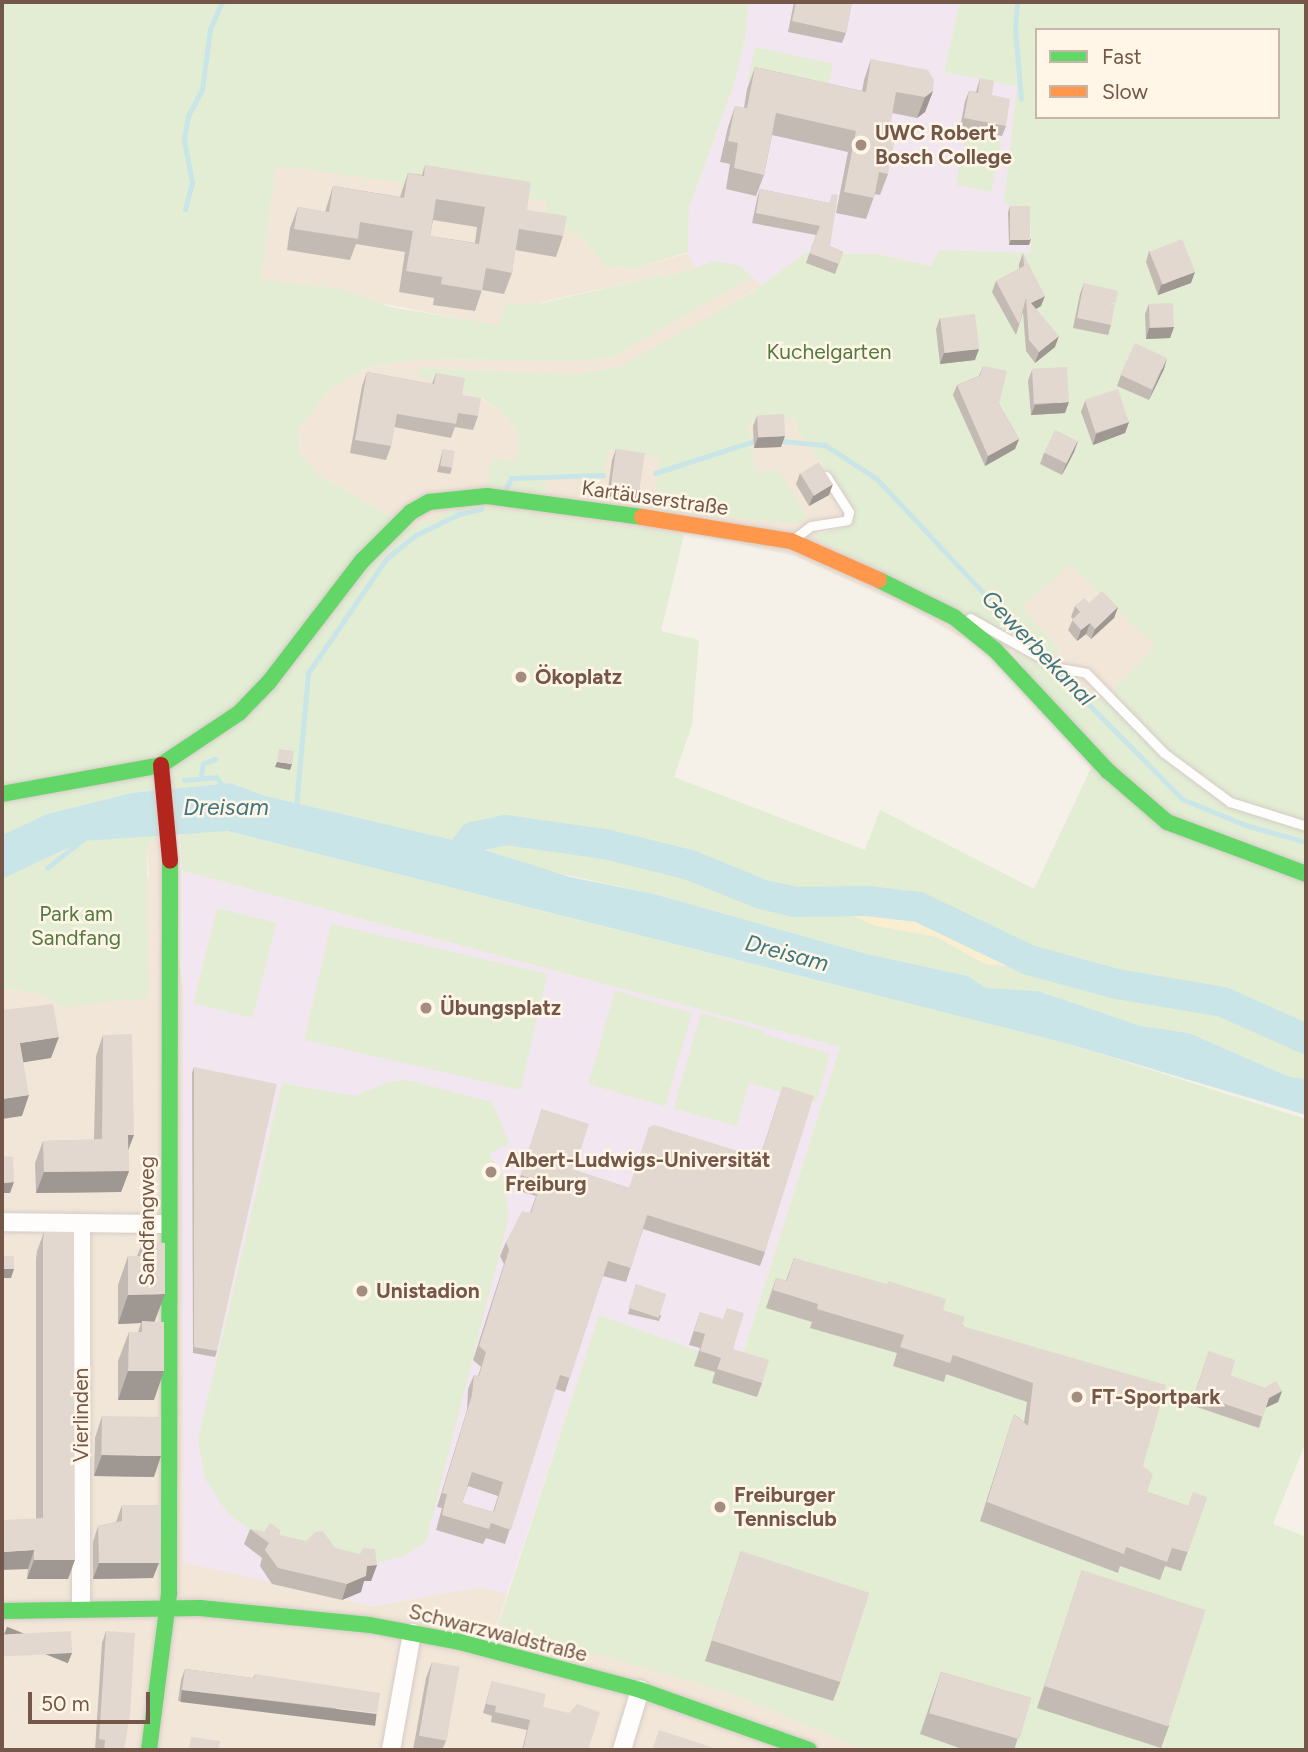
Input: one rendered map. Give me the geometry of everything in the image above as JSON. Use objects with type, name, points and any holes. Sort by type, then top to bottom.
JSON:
[{"type":"street","name":"Kartäuserstraße","points":[[2,794],[162,771],[239,713],[268,682],[362,561],[411,512],[429,502],[487,496],[752,532],[791,541],[954,617],[995,650],[1108,771],[1167,822],[1306,874]]},
{"type":"street","name":"Sandfangweg","points":[[162,771],[171,835],[168,1224],[171,1418],[166,1607]]},
{"type":"street","points":[[2,1222],[168,1224]]},
{"type":"street","name":"Vierlinden","points":[[81,1223],[81,1607]]},
{"type":"street","points":[[149,1750],[166,1607]]},
{"type":"street","name":"Schwarzwaldstraße","points":[[2,1611],[166,1607],[266,1612],[412,1633],[640,1690],[809,1750]]},
{"type":"street","points":[[391,1750],[412,1633]]},
{"type":"street","points":[[622,1750],[640,1690]]},
{"type":"lane","points":[[791,541],[811,526],[847,520],[849,512],[822,471]]},
{"type":"lane","points":[[954,617],[974,618],[1031,655],[1059,668],[1086,673],[1164,753],[1230,802],[1306,826]]},
{"type":"shaded area","points":[[748,2],[960,2],[762,286],[651,353],[619,367],[575,374],[419,368],[468,389],[502,412],[519,433],[517,462],[545,493],[548,476],[607,458],[607,450],[661,457],[655,509],[755,471],[748,421],[795,418],[797,430],[857,512],[847,526],[816,532],[1012,637],[1054,654],[1061,652],[1022,607],[1070,564],[1157,646],[1104,700],[1012,650],[960,637],[912,609],[795,556],[696,534],[411,528],[317,474],[300,455],[298,429],[333,387],[370,366],[424,359],[582,361],[613,357],[750,277],[715,261],[664,278],[660,275],[526,306],[506,304],[498,326],[261,280],[276,165],[546,201],[544,227],[579,235],[606,267],[636,268],[688,253],[745,38]]},
{"type":"shaded area","name":"UWC Robert Bosch College","points":[[748,2],[960,2],[944,72],[1018,86],[1004,203],[1030,214],[1031,253],[939,250],[932,266],[878,254],[805,253],[762,286],[740,266],[715,261],[695,268],[688,253],[689,208],[734,84],[745,38]]},
{"type":"shaded area","points":[[160,833],[272,1584],[373,1606],[480,1587],[507,1594],[498,1624],[733,1694],[864,1750],[2,1750],[2,988],[39,993],[62,1007],[149,877],[147,847]]},
{"type":"shaded area","name":"Albert-Ludwigs-Universität Freiburg","points":[[183,871],[840,1047],[739,1366],[599,1316],[507,1594],[480,1587],[373,1606],[183,1562]]},
{"type":"green space","name":"Kuchelgarten","points":[[2,2],[748,2],[745,38],[734,84],[689,208],[688,252],[636,268],[606,267],[579,235],[544,227],[546,201],[276,166],[261,280],[341,289],[390,307],[498,325],[506,304],[543,303],[660,275],[664,278],[715,261],[740,266],[751,277],[613,357],[582,361],[424,359],[370,366],[333,387],[298,429],[300,455],[317,474],[411,528],[456,509],[484,507],[684,535],[661,631],[699,640],[692,725],[674,777],[865,850],[880,810],[1034,889],[1091,768],[1012,650],[1104,700],[1156,646],[1070,565],[1022,607],[1061,652],[1054,654],[940,603],[811,536],[847,526],[857,512],[797,430],[795,418],[748,421],[755,471],[779,471],[808,518],[795,524],[654,509],[660,457],[608,450],[604,480],[548,476],[545,493],[488,486],[491,459],[517,461],[519,433],[502,412],[482,398],[418,375],[419,368],[575,374],[619,367],[753,292],[805,253],[878,254],[931,266],[939,250],[1031,253],[1030,214],[1004,203],[1017,86],[944,72],[960,2],[1306,2],[1306,1031],[1228,997],[1046,959],[919,901],[894,894],[809,892],[609,835],[508,823],[468,831],[457,841],[266,796],[230,783],[131,793],[47,814],[2,835]]},
{"type":"green space","points":[[755,47],[833,64],[826,99],[748,82]]},
{"type":"green space","points":[[966,134],[1001,141],[991,192],[956,185]]},
{"type":"green space","points":[[226,831],[1069,1044],[1306,1119],[1306,1442],[1273,1524],[1306,1537],[1306,1750],[864,1750],[733,1694],[498,1625],[599,1315],[739,1366],[840,1047],[183,871],[180,832]]},
{"type":"green space","name":"Park am Sandfang","points":[[160,833],[147,847],[148,998],[62,1007],[39,993],[2,988],[2,879],[83,841]]},
{"type":"green space","points":[[511,833],[647,862],[715,884],[755,904],[856,917],[876,926],[937,937],[985,964],[1020,967],[1154,1000],[1240,1015],[1306,1049],[1306,1079],[1290,1077],[1189,1033],[1141,1026],[1038,991],[986,988],[968,976],[867,954],[654,894],[544,870],[481,848],[483,838]]},
{"type":"green space","points":[[217,908],[276,923],[252,1018],[193,1003]]},
{"type":"green space","name":"Übungsplatz","points":[[331,924],[547,974],[521,1090],[304,1040]]},
{"type":"green space","points":[[615,991],[692,1013],[665,1106],[588,1084]]},
{"type":"green space","points":[[701,1013],[763,1031],[736,1126],[674,1108]]},
{"type":"green space","points":[[763,1034],[830,1053],[816,1102],[749,1083]]},
{"type":"green space","name":"Unistadion","points":[[407,1080],[492,1102],[509,1143],[489,1154],[502,1174],[509,1216],[426,1542],[404,1556],[369,1565],[274,1546],[228,1514],[205,1479],[198,1440],[282,1083],[355,1096],[388,1082]]},
{"type":"sand","points":[[508,823],[609,835],[809,892],[894,894],[919,901],[1046,959],[1228,997],[1306,1031],[1306,1049],[1239,1015],[1154,1000],[1020,967],[985,964],[937,937],[876,926],[856,917],[755,904],[688,875],[583,846],[511,833],[483,838],[481,848],[457,841],[468,831]]},
{"type":"water","name":"Dreisam","points":[[230,783],[266,796],[457,841],[570,877],[654,894],[867,954],[968,976],[986,988],[1038,991],[1141,1026],[1189,1033],[1290,1077],[1306,1079],[1306,1115],[1069,1044],[227,831],[83,841],[2,879],[2,835],[47,814],[131,793]]},
{"type":"building","points":[[796,2],[852,2],[846,33],[792,21]]},
{"type":"building","points":[[871,59],[928,70],[934,80],[933,91],[925,97],[896,92],[888,138],[895,139],[888,174],[879,172],[874,198],[844,192],[856,131],[776,113],[764,175],[734,168],[738,143],[728,141],[735,106],[747,108],[755,67],[866,92]]},
{"type":"building","points":[[980,78],[994,81],[992,95],[1010,99],[1006,126],[964,118],[969,91],[978,93]]},
{"type":"building","points":[[425,165],[531,182],[527,210],[567,216],[563,236],[519,229],[512,273],[486,268],[482,291],[441,284],[442,277],[406,271],[413,231],[360,222],[358,239],[294,229],[298,207],[329,212],[333,186],[404,198],[408,173],[424,176]],"holes":[[[436,199],[485,207],[479,244],[430,236]]]},
{"type":"building","points":[[760,189],[829,203],[832,194],[838,195],[830,246],[843,252],[839,264],[809,253],[820,226],[756,213]]},
{"type":"building","points":[[1010,206],[1030,206],[1030,240],[1010,240]]},
{"type":"building","points":[[1182,239],[1195,271],[1163,285],[1150,252]]},
{"type":"building","points":[[1023,253],[1045,296],[1031,303],[1059,336],[1039,352],[1029,340],[1026,298],[1019,324],[996,281],[1024,266]]},
{"type":"building","points":[[1084,283],[1118,291],[1116,302],[1109,305],[1115,304],[1111,325],[1077,318]]},
{"type":"building","points":[[1173,303],[1174,327],[1150,328],[1149,304]]},
{"type":"building","points":[[975,314],[979,349],[945,353],[940,318]]},
{"type":"building","points":[[1135,343],[1167,358],[1152,390],[1120,375]]},
{"type":"building","points":[[983,366],[1007,371],[999,404],[1019,439],[988,456],[957,385],[980,376]]},
{"type":"building","points":[[1067,367],[1069,402],[1034,404],[1032,369]]},
{"type":"building","points":[[367,372],[434,384],[436,373],[465,378],[462,395],[481,398],[478,416],[458,413],[456,424],[397,414],[391,446],[355,440]]},
{"type":"building","points":[[1118,389],[1129,422],[1096,433],[1085,400]]},
{"type":"building","points":[[784,414],[785,436],[758,437],[757,415]]},
{"type":"building","points":[[1055,430],[1077,441],[1067,463],[1044,452]]},
{"type":"building","points":[[443,449],[455,451],[452,468],[440,466]]},
{"type":"building","points":[[616,449],[645,453],[640,490],[611,486]]},
{"type":"building","points":[[819,462],[833,484],[814,496],[800,474]]},
{"type":"building","points":[[1102,591],[1118,607],[1095,629],[1090,623],[1081,630],[1072,620],[1080,612],[1075,606],[1084,598],[1089,603]]},
{"type":"building","points":[[279,749],[294,751],[292,764],[277,762]]},
{"type":"building","points":[[53,1004],[59,1037],[20,1043],[29,1095],[2,1099],[2,1010]]},
{"type":"building","points":[[132,1034],[134,1135],[128,1135],[129,1171],[44,1172],[43,1141],[102,1139],[103,1035]]},
{"type":"building","points":[[194,1067],[277,1084],[217,1351],[194,1347]]},
{"type":"building","points":[[783,1086],[814,1096],[765,1252],[647,1215],[631,1268],[608,1261],[570,1378],[560,1375],[511,1530],[491,1523],[489,1529],[442,1515],[447,1494],[442,1493],[472,1395],[474,1375],[479,1376],[486,1352],[479,1346],[509,1250],[506,1242],[522,1211],[531,1213],[541,1182],[521,1175],[542,1109],[589,1124],[574,1170],[629,1188],[649,1127],[655,1125],[760,1158]],"holes":[[[472,1472],[503,1482],[494,1512],[462,1503]]]},
{"type":"building","points":[[2,1156],[13,1157],[14,1182],[2,1183]]},
{"type":"building","points":[[44,1232],[74,1232],[75,1560],[34,1560],[34,1550],[2,1552],[2,1520],[43,1518]]},
{"type":"building","points":[[143,1242],[165,1243],[165,1294],[128,1295],[128,1256],[142,1256]]},
{"type":"building","points":[[2,1243],[3,1256],[14,1256],[14,1269],[2,1269]]},
{"type":"building","points":[[794,1258],[887,1284],[888,1281],[946,1299],[943,1310],[965,1317],[962,1326],[1166,1385],[1143,1466],[1153,1474],[1147,1492],[1188,1506],[1193,1492],[1207,1497],[1188,1552],[1172,1548],[1167,1562],[1126,1547],[1124,1554],[987,1502],[1014,1414],[1028,1426],[1033,1383],[953,1355],[950,1363],[900,1347],[904,1335],[817,1309],[818,1304],[773,1290],[776,1278],[787,1281]]},
{"type":"building","points":[[636,1284],[666,1294],[659,1318],[628,1308]]},
{"type":"building","points":[[727,1308],[744,1313],[733,1349],[769,1360],[762,1383],[717,1369],[721,1358],[700,1351],[705,1334],[694,1331],[700,1312],[723,1319]]},
{"type":"building","points":[[142,1321],[164,1322],[164,1371],[128,1371],[129,1332],[142,1332]]},
{"type":"building","points":[[1209,1351],[1235,1360],[1231,1376],[1264,1388],[1276,1381],[1282,1391],[1269,1398],[1263,1417],[1195,1394]]},
{"type":"building","points":[[102,1416],[161,1417],[160,1456],[101,1455]]},
{"type":"building","points":[[122,1505],[159,1505],[159,1563],[99,1563],[98,1526],[122,1521]]},
{"type":"building","points":[[270,1523],[280,1530],[280,1535],[306,1541],[315,1532],[323,1531],[335,1548],[360,1554],[363,1548],[375,1549],[377,1565],[367,1566],[366,1576],[347,1584],[278,1568],[265,1550],[269,1543],[250,1529],[264,1532]]},
{"type":"building","points":[[741,1551],[869,1593],[840,1682],[712,1640]]},
{"type":"building","points":[[1082,1570],[1206,1610],[1168,1726],[1044,1686]]},
{"type":"building","points":[[71,1631],[72,1653],[3,1657],[2,1635]]},
{"type":"building","points":[[106,1631],[135,1633],[130,1715],[124,1750],[104,1750],[105,1740],[99,1739]]},
{"type":"building","points":[[432,1662],[460,1667],[447,1741],[419,1736]]},
{"type":"building","points":[[185,1669],[254,1678],[255,1674],[380,1693],[377,1713],[182,1690]]},
{"type":"building","points":[[941,1672],[1031,1698],[1020,1739],[929,1713]]},
{"type":"building","points":[[492,1681],[546,1694],[543,1707],[569,1713],[577,1704],[600,1712],[588,1750],[523,1750],[530,1720],[495,1712],[496,1706],[486,1704]]},
{"type":"building","points":[[659,1730],[720,1750],[652,1750]]},
{"type":"building","points":[[191,1737],[220,1741],[218,1750],[189,1750]]},
{"type":"waterway","points":[[185,209],[192,183],[184,140],[188,116],[202,90],[210,29],[222,2]]},
{"type":"waterway","points":[[1017,2],[1015,29],[1021,99]]},
{"type":"waterway","name":"Gewerbekanal","points":[[655,473],[754,441]]},
{"type":"waterway","name":"Gewerbekanal","points":[[781,441],[825,445],[877,479],[1039,653]]},
{"type":"waterway","points":[[505,491],[511,478],[603,475]]},
{"type":"waterway","points":[[296,807],[308,673],[386,559],[416,535],[459,514],[481,509]]},
{"type":"waterway","name":"Gewerbekanal","points":[[1053,668],[1182,799],[1245,825],[1306,842]]},
{"type":"waterway","points":[[201,775],[203,764],[215,759]]},
{"type":"waterway","points":[[184,780],[216,777],[223,787]]},
{"type":"waterway","points":[[453,864],[473,837],[505,830],[605,844],[690,865],[761,894],[795,902],[867,901],[919,907],[1029,960],[1117,984],[1223,1002],[1306,1039]]},
{"type":"waterway","points":[[47,868],[86,837]]},
{"type":"traffic: fast","points":[[2,794],[161,765],[239,713],[269,682],[362,561],[411,512],[429,502],[487,496],[642,517]]},
{"type":"traffic: fast","points":[[879,580],[954,617],[995,650],[1108,771],[1167,822],[1306,874]]},
{"type":"traffic: fast","points":[[149,1750],[169,1593],[170,861]]},
{"type":"traffic: fast","points":[[2,1611],[200,1608],[370,1625],[460,1642],[640,1690],[809,1750]]},
{"type":"traffic: slow","points":[[642,517],[791,541],[879,580]]},
{"type":"traffic: jam","points":[[161,765],[170,861]]},
{"type":"place","name":"UWC Robert Bosch College","points":[[861,145]]},
{"type":"place","name":"Ökoplatz","points":[[521,677]]},
{"type":"place","name":"Übungsplatz","points":[[426,1008]]},
{"type":"place","name":"Albert-Ludwigs-Universität Freiburg","points":[[491,1172]]},
{"type":"place","name":"Unistadion","points":[[362,1291]]},
{"type":"place","name":"FT-Sportpark","points":[[1077,1397]]},
{"type":"place","name":"Freiburger Tennisclub","points":[[720,1507]]}]
